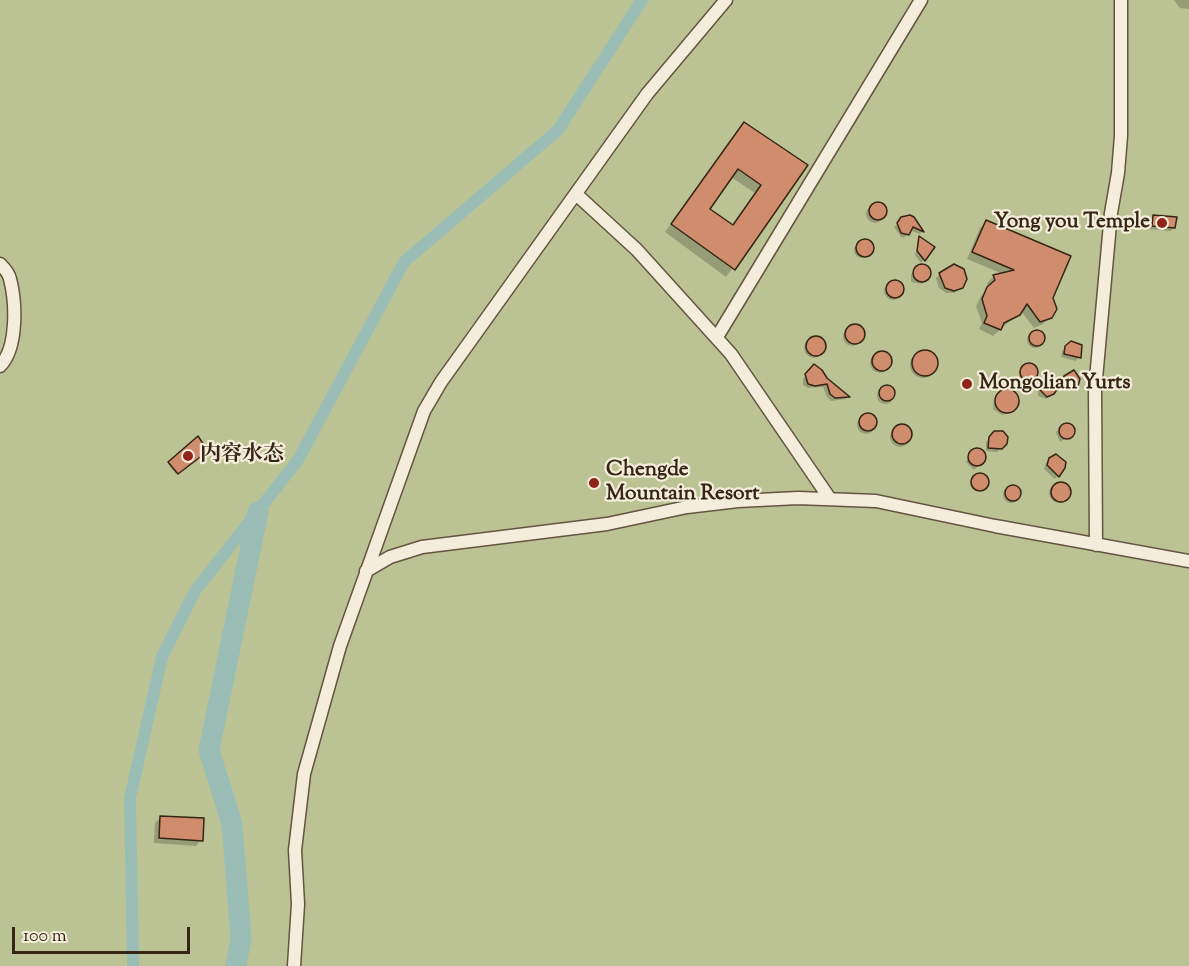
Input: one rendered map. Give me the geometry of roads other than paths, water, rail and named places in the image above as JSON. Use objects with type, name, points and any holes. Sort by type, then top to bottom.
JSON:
[{"type":"lane","points":[[294,966],[298,904],[295,850],[304,774],[340,646],[424,411],[441,382],[647,94],[726,0]]},
{"type":"lane","points":[[717,337],[921,0]]},
{"type":"lane","points":[[1096,545],[1095,390],[1112,204],[1120,154],[1121,0]]},
{"type":"lane","points":[[576,194],[637,250],[717,337],[830,499]]},
{"type":"lane","points":[[0,264],[10,276],[13,296],[12,339],[5,361],[0,366]]},
{"type":"lane","points":[[366,572],[390,557],[422,548],[607,524],[687,507],[728,502],[830,499],[876,501],[1189,561]]},
{"type":"waterway","points":[[133,966],[130,798],[162,657],[195,591],[298,460],[404,262],[558,130],[642,0]]},
{"type":"waterway","points":[[236,966],[241,938],[232,824],[209,750],[258,512]]},
{"type":"place","name":"Yong you Temple","points":[[1162,223]]},
{"type":"place","name":"Mongolian Yurts","points":[[967,384]]},
{"type":"place","name":"内容水态","points":[[188,456]]},
{"type":"place","name":"Chengde Mountain Resort","points":[[594,483]]}]
